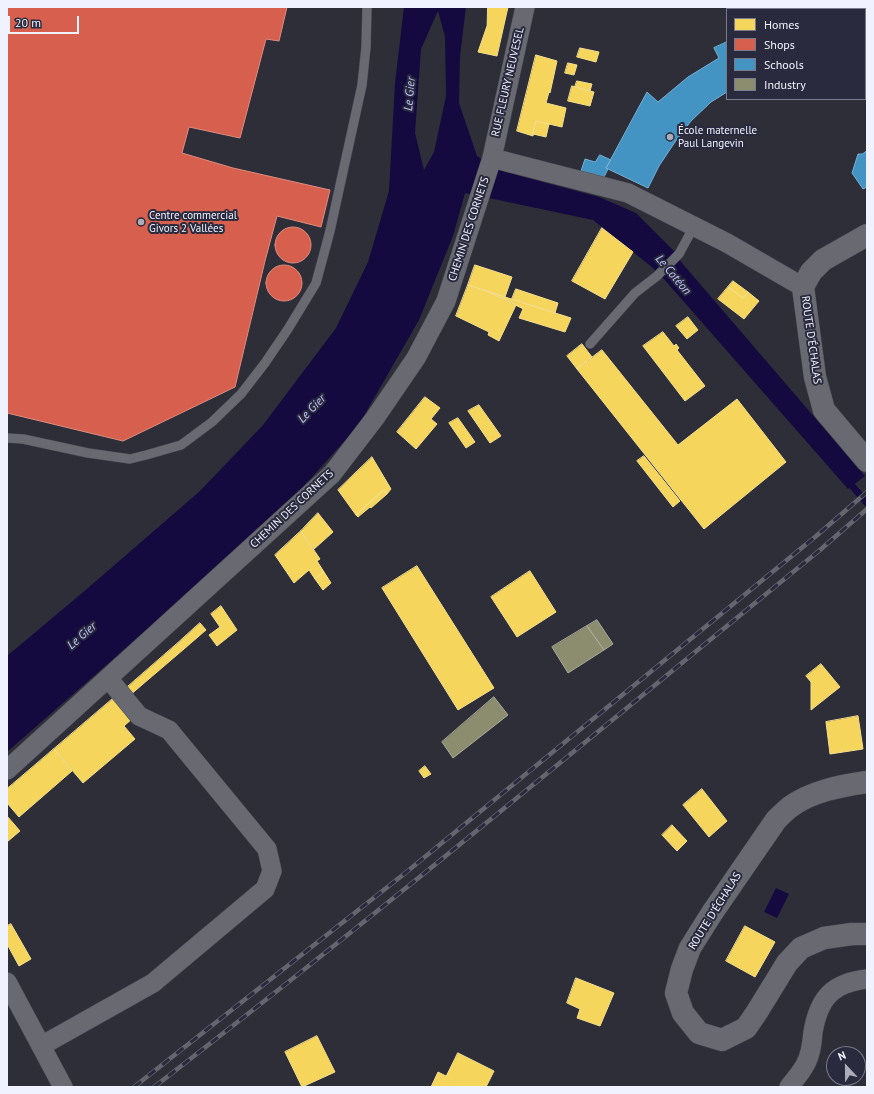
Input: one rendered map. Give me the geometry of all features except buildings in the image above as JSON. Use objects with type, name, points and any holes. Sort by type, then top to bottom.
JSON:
[{"type":"street","name":"RUE FLEURY NEUVESEL","points":[[492,158],[525,7]]},
{"type":"street","name":"CHEMIN DES CORNETS","points":[[7,770],[332,474],[375,418],[419,352],[446,301],[492,158]]},
{"type":"street","points":[[492,158],[628,193],[694,226],[804,288]]},
{"type":"street","name":"ROUTE D'ÉCHALAS","points":[[867,235],[823,260],[811,272],[804,288],[815,377],[824,410],[867,461]]},
{"type":"street","points":[[41,1046],[153,983],[265,889],[272,871],[267,849],[169,730],[139,716],[108,678]]},
{"type":"street","name":"ROUTE D'ÉCHALAS","points":[[867,782],[842,786],[805,798],[789,808],[776,820],[712,913],[690,948],[682,969],[676,993],[683,1013],[699,1033],[722,1040],[746,1028],[787,963],[801,948],[824,938],[852,934],[867,934]]},
{"type":"street","points":[[789,1087],[805,1064],[811,1047],[817,1014],[823,1001],[833,990],[849,982],[867,979]]},
{"type":"street","points":[[7,982],[63,1087]]},
{"type":"lane","points":[[7,438],[23,439],[88,453],[130,459],[146,456],[181,445],[212,422],[241,394],[265,364],[316,283],[332,224],[362,85],[366,47],[367,7]]},
{"type":"lane","points":[[590,344],[634,293],[657,276],[679,254],[694,226]]},
{"type":"water","name":"Le Gier","points":[[404,7],[466,7],[460,56],[459,103],[477,156],[498,170],[599,197],[636,213],[674,251],[682,263],[865,476],[848,489],[663,278],[653,268],[593,220],[465,193],[453,236],[419,320],[358,426],[303,487],[168,611],[7,752],[7,656],[200,491],[263,425],[336,328],[368,262],[389,191],[395,83]],"holes":[[[438,11],[445,37],[446,96],[434,152],[424,170],[415,133],[421,49]]]},
{"type":"water","points":[[776,888],[789,894],[777,918],[764,912]]},
{"type":"waterway","name":"Le Cotéon","points":[[846,479],[867,503]]},
{"type":"railway","points":[[134,1087],[404,874],[815,537],[867,492]]},
{"type":"railway","points":[[154,1087],[489,821],[820,550],[867,509]]},
{"type":"place","name":"École maternelle Paul Langevin","points":[[670,137]]},
{"type":"place","name":"Centre commercial Givors 2 Vallées","points":[[141,222]]}]
